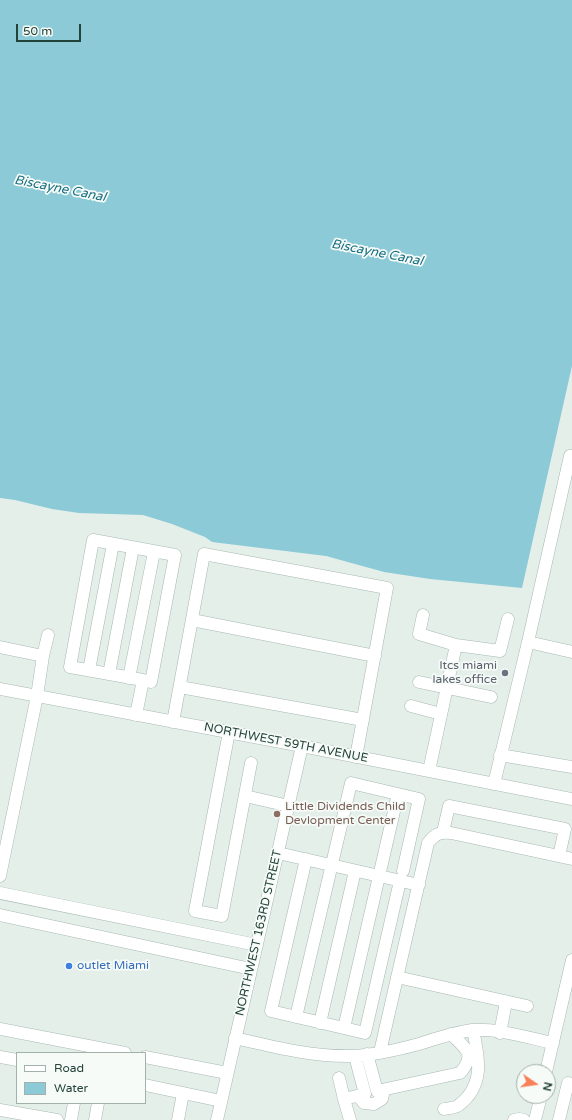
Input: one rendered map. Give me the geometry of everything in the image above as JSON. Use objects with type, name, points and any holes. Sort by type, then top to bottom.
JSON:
[{"type":"street","points":[[494,784],[570,456],[572,456]]},
{"type":"street","points":[[93,540],[112,544],[174,555],[151,682],[70,667],[93,540]]},
{"type":"street","points":[[89,670],[112,544]]},
{"type":"street","points":[[109,674],[133,548]]},
{"type":"street","points":[[130,678],[154,552]]},
{"type":"street","points":[[173,722],[204,554],[387,588],[356,757]]},
{"type":"street","points":[[423,615],[419,634],[456,645],[500,651],[508,620]]},
{"type":"street","points":[[192,620],[375,656]]},
{"type":"street","points":[[0,876],[6,820],[37,696],[48,635]]},
{"type":"street","points":[[528,642],[572,652]]},
{"type":"street","points":[[429,771],[456,645]]},
{"type":"street","points":[[0,647],[43,656]]},
{"type":"street","points":[[136,715],[143,680]]},
{"type":"street","points":[[419,682],[491,697]]},
{"type":"street","points":[[180,687],[363,720]]},
{"type":"street","name":"NORTHWEST 59TH AVENUE","points":[[0,689],[302,746],[572,800]]},
{"type":"street","points":[[410,706],[441,714]]},
{"type":"street","points":[[222,916],[195,911],[229,732]]},
{"type":"street","name":"NORTHWEST 163RD STREET","points":[[218,1120],[235,1038],[302,746]]},
{"type":"street","points":[[500,755],[572,767]]},
{"type":"street","points":[[218,937],[252,763]]},
{"type":"street","points":[[296,1017],[351,783],[419,799],[365,1033],[320,1023],[271,1011],[306,859]]},
{"type":"street","points":[[344,1028],[398,794]]},
{"type":"street","points":[[245,796],[289,806]]},
{"type":"street","points":[[443,832],[449,806],[565,829],[559,856]]},
{"type":"street","points":[[380,1052],[428,843],[434,835],[443,832],[451,833],[572,859]]},
{"type":"street","points":[[278,853],[379,876],[401,876],[419,885]]},
{"type":"street","points":[[320,1023],[355,871]]},
{"type":"street","points":[[0,893],[257,945]]},
{"type":"street","points":[[0,915],[251,969]]},
{"type":"street","points":[[548,1064],[572,960]]},
{"type":"street","points":[[398,977],[527,1006]]},
{"type":"street","points":[[500,1033],[506,1002]]},
{"type":"street","points":[[0,1029],[120,1052]]},
{"type":"street","points":[[235,1038],[292,1051],[325,1055],[355,1056],[418,1044],[451,1034],[473,1030],[493,1031],[553,1043]]},
{"type":"street","points":[[444,1109],[458,1106],[475,1085],[479,1059],[473,1030]]},
{"type":"street","points":[[344,1099],[460,1073],[466,1067],[469,1059],[468,1050],[451,1034]]},
{"type":"street","points":[[367,1054],[371,1092]]},
{"type":"street","points":[[355,1056],[371,1092]]},
{"type":"street","points":[[0,1057],[16,1060]]},
{"type":"street","points":[[146,1057],[228,1073]]},
{"type":"street","points":[[339,1078],[350,1120]]},
{"type":"street","points":[[559,1120],[568,1083],[572,1084]]},
{"type":"street","points":[[146,1085],[221,1102]]},
{"type":"street","points":[[178,1120],[183,1093]]},
{"type":"street","points":[[71,1120],[74,1104]]},
{"type":"street","points":[[95,1120],[98,1104]]},
{"type":"street","points":[[535,1120],[539,1104]]},
{"type":"street","points":[[0,1110],[16,1116],[57,1120]]},
{"type":"street","points":[[514,1120],[519,1118],[524,1120]]},
{"type":"water","name":"Biscayne Canal","points":[[0,0],[572,0],[572,366],[522,588],[430,579],[384,572],[326,556],[212,542],[205,537],[172,524],[143,515],[79,513],[0,498]]},
{"type":"place","name":"ltcs miami lakes office","points":[[505,673]]},
{"type":"place","name":"Little Dividends Child Devlopment Center","points":[[277,814]]},
{"type":"place","name":"outlet Miami","points":[[69,966]]}]
